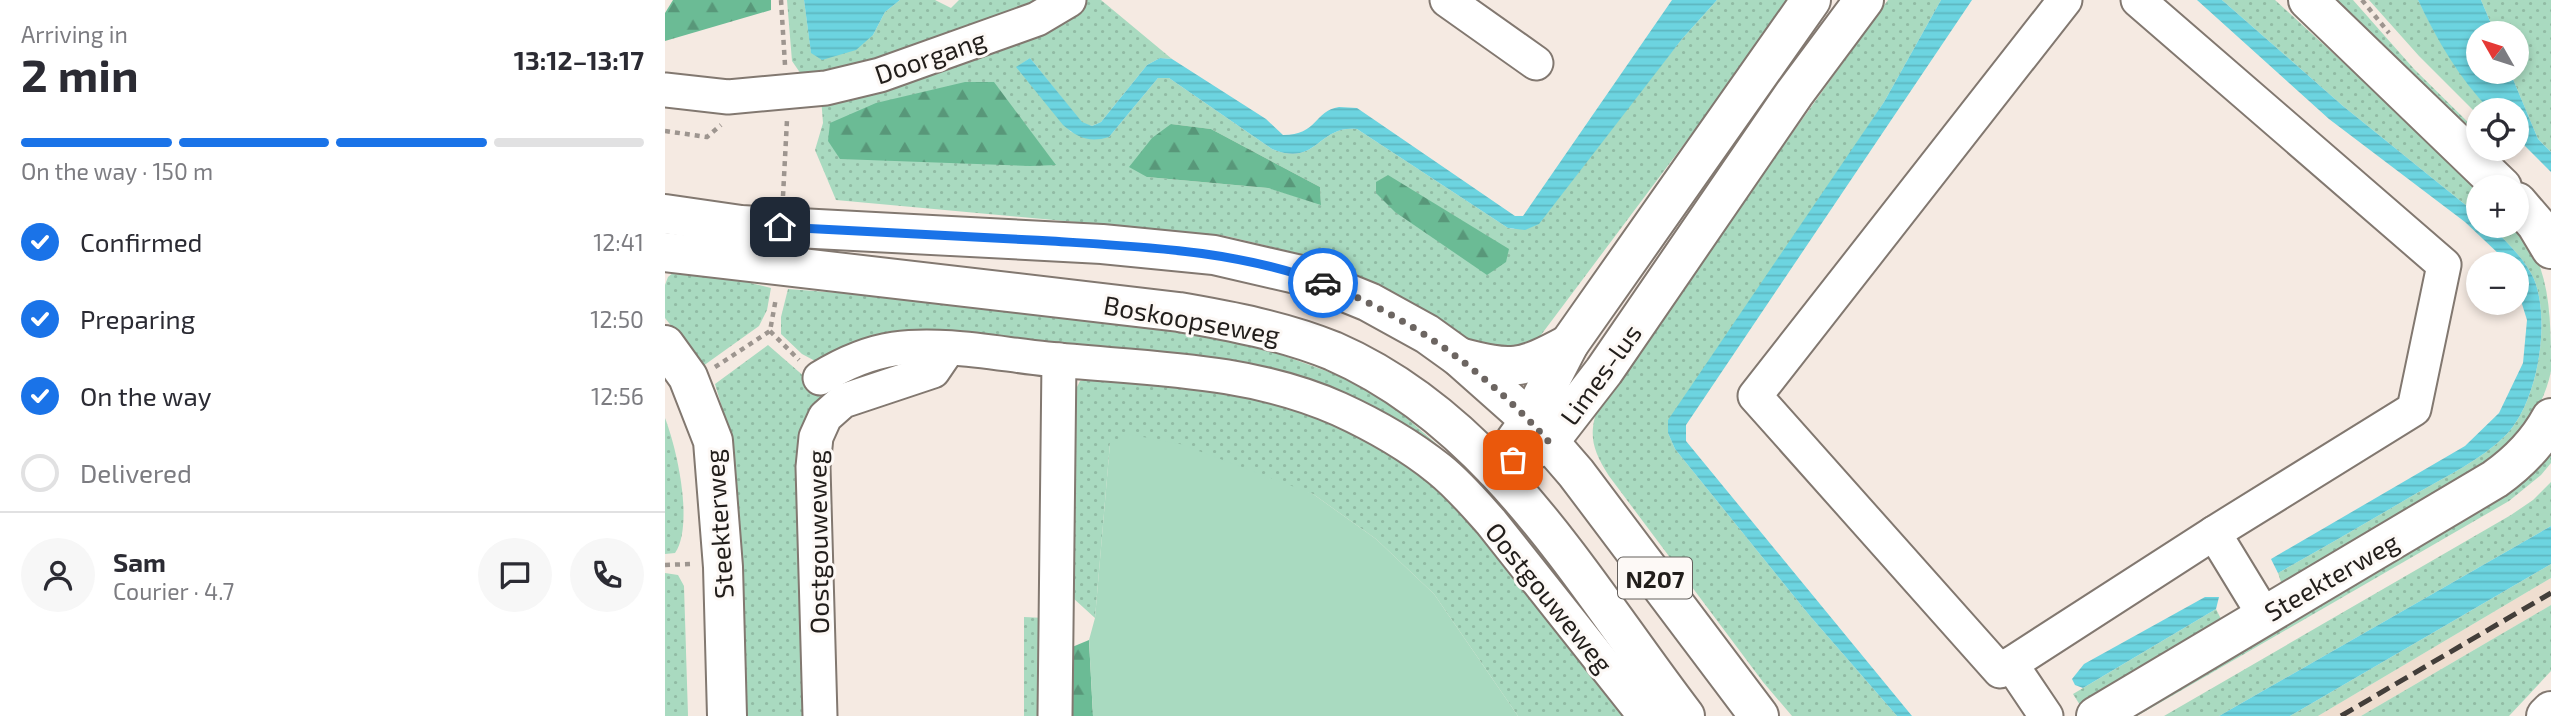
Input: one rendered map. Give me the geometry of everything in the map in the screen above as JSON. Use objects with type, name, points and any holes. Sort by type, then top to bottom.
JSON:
[{"type":"main road","name":"Limes-lus","points":[[1539,431],[1569,344],[1811,0]]},
{"type":"main road","name":"Limes-lus","points":[[1495,469],[1604,371],[1794,94],[1864,0]]},
{"type":"main road","points":[[2308,0],[2490,175]]},
{"type":"main road","points":[[2529,216],[2551,249]]},
{"type":"main road","name":"N207","points":[[667,222],[1102,244],[1236,258],[1305,276],[1369,302],[1415,327],[1459,357],[1539,431],[1576,473],[1759,716]]},
{"type":"main road","name":"Boskoopseweg","points":[[665,252],[1152,308],[1232,321],[1311,343],[1373,372],[1412,397],[1455,430],[1495,469],[1548,531],[1685,716]]},
{"type":"main road","points":[[1459,357],[1493,366],[1519,367],[1541,360],[1569,344]]},
{"type":"main road","name":"Steekterweg","points":[[665,345],[688,377],[713,441],[723,568],[727,716]]},
{"type":"main road","name":"Steekterweg","points":[[2096,716],[2517,464],[2542,434],[2551,418]]},
{"type":"main road","points":[[2546,716],[2551,711]]},
{"type":"street","name":"Doorgang","points":[[785,93],[826,88],[880,75],[1037,19],[1069,0]]},
{"type":"street","points":[[1447,0],[1536,63]]},
{"type":"street","points":[[2066,0],[1755,396],[2000,671],[2214,533],[2414,409],[2445,265],[2138,0]]},
{"type":"street","points":[[665,90],[728,97],[785,93]]},
{"type":"street","points":[[820,378],[845,363],[895,349],[948,349]]},
{"type":"street","name":"Oostgouweweg","points":[[820,716],[813,467],[816,437],[825,417],[843,401],[933,371],[948,349],[1192,373],[1276,386],[1338,408],[1375,426],[1440,470],[1466,495],[1645,716]]},
{"type":"street","points":[[1055,716],[1059,360]]},
{"type":"street","points":[[2214,533],[2264,615]]},
{"type":"street","points":[[2011,664],[2046,716]]},
{"type":"path","points":[[781,0],[787,114],[783,196]]},
{"type":"path","points":[[665,131],[707,137],[722,123],[728,97]]},
{"type":"path","points":[[715,368],[770,331],[776,298]]},
{"type":"path","points":[[770,331],[793,356],[820,378]]},
{"type":"path","points":[[665,565],[690,564]]},
{"type":"shaded area","points":[[2551,578],[2551,605],[2361,716],[2318,716]]},
{"type":"green space","points":[[673,0],[771,0],[771,10],[665,41],[665,13]]},
{"type":"green space","points":[[787,0],[804,0],[811,52],[873,35],[885,12],[900,0],[935,0],[951,8],[959,0],[1056,0],[970,38],[803,77],[792,61]]},
{"type":"green space","points":[[1079,0],[1101,0],[1172,59],[1160,58],[1147,65],[1101,122],[1092,126],[1082,123],[1030,58],[1017,67],[1071,132],[1109,137],[1158,78],[1169,78],[1272,149],[1299,153],[1333,133],[1344,129],[1357,129],[1508,228],[1514,229],[1645,85],[1717,0],[1792,0],[1538,339],[1502,350],[1462,338],[1398,296],[1313,257],[1226,236],[836,200],[815,150],[823,123],[821,97]],"holes":[[[1171,124],[1211,129],[1320,187],[1321,204],[1268,188],[1147,177]]]},
{"type":"green space","points":[[1888,0],[1941,0],[1884,102],[1668,433],[1675,449],[1810,616],[1897,716],[1792,716],[1763,682],[1609,476],[1595,447],[1594,421],[1601,399]]},
{"type":"green space","points":[[2222,0],[2275,0],[2466,175],[2466,205],[2343,106]]},
{"type":"green space","points":[[2338,0],[2353,0],[2414,69],[2466,120],[2466,135],[2384,52]]},
{"type":"green space","points":[[2369,0],[2418,0],[2466,84],[2480,98],[2466,98],[2466,103]]},
{"type":"green space","points":[[2481,0],[2551,0],[2551,152],[2538,139],[2529,117],[2529,98],[2521,98],[2515,84],[2529,84],[2529,21],[2490,21]]},
{"type":"green space","points":[[965,82],[994,82],[1056,165],[840,159],[828,141],[830,123],[876,103]]},
{"type":"green space","points":[[1171,124],[1211,129],[1320,187],[1321,205],[1268,188],[1147,177],[1129,167],[1152,138]]},
{"type":"green space","points":[[1388,175],[1509,249],[1506,262],[1487,275],[1395,212],[1376,193],[1376,182]]},
{"type":"green space","points":[[2503,238],[2525,238],[2528,242],[2543,275],[2549,312],[2551,371],[2534,414],[2521,434],[2507,452],[2283,588],[2278,573],[2475,460],[2506,435],[2517,421],[2533,382],[2541,338],[2541,316],[2539,296],[2529,271],[2529,252],[2515,252]]},
{"type":"green space","points":[[681,266],[771,288],[767,310],[759,326],[703,366],[665,318],[665,285],[668,277]]},
{"type":"green space","points":[[788,289],[932,300],[1221,333],[1343,377],[1394,407],[1479,481],[1566,585],[1668,716],[1464,477],[1197,359],[819,363],[802,354],[781,334],[781,317]]},
{"type":"green space","points":[[768,345],[829,398],[813,716],[742,716],[732,441],[715,384]]},
{"type":"green space","points":[[1098,377],[1268,396],[1338,424],[1398,457],[1445,491],[1629,716],[1518,716],[1434,594],[1376,539],[1313,494],[1110,443],[1095,618],[1073,598],[1071,399],[1080,381]]},
{"type":"green space","points":[[665,418],[682,487],[683,524],[681,540],[675,553],[665,554]]},
{"type":"green space","points":[[1127,434],[1180,444],[1313,494],[1376,539],[1434,594],[1518,716],[1093,716],[1089,640],[1095,618],[1110,443]]},
{"type":"green space","points":[[2551,446],[2551,463],[2541,475],[2509,501],[2137,716],[2117,716]]},
{"type":"green space","points":[[2551,482],[2551,526],[2219,716],[2164,716],[2511,515],[2533,500]]},
{"type":"green space","points":[[2551,564],[2551,578],[2318,716],[2290,716]]},
{"type":"green space","points":[[665,573],[678,575],[684,586],[688,716],[665,716]]},
{"type":"green space","points":[[2551,605],[2551,671],[2509,716],[2361,716]]},
{"type":"green space","points":[[2216,609],[2223,623],[2080,705],[2073,694]]},
{"type":"green space","points":[[1024,617],[1045,618],[1044,716],[1024,716]]},
{"type":"green space","points":[[1089,640],[1093,716],[1065,716],[1065,650]]},
{"type":"water","points":[[804,0],[900,0],[885,12],[873,35],[856,50],[822,60],[811,53]]},
{"type":"water","points":[[1672,0],[1717,0],[1682,39],[1539,224],[1525,230],[1508,228],[1357,129],[1344,129],[1333,133],[1299,153],[1272,149],[1169,78],[1158,78],[1109,137],[1084,138],[1063,125],[1016,67],[1030,58],[1082,122],[1092,126],[1101,122],[1147,65],[1160,58],[1172,59],[1266,119],[1283,135],[1303,131],[1331,109],[1357,108],[1515,216],[1523,216]]},
{"type":"water","points":[[1941,0],[1972,0],[1686,425],[1686,441],[1912,716],[1897,716],[1810,616],[1675,449],[1668,433],[1668,420],[1884,102]]},
{"type":"water","points":[[2197,0],[2222,0],[2343,106],[2466,205],[2466,223],[2329,119]]},
{"type":"water","points":[[2418,0],[2481,0],[2490,21],[2466,21],[2466,82],[2441,44]]},
{"type":"water","points":[[2515,84],[2521,98],[2479,98],[2468,85]]},
{"type":"water","points":[[2529,117],[2538,139],[2551,152],[2551,172],[2529,150]]},
{"type":"water","points":[[2482,238],[2503,238],[2516,252],[2497,252]]},
{"type":"water","points":[[2529,270],[2539,296],[2541,316],[2538,360],[2526,403],[2506,435],[2463,467],[2278,573],[2271,559],[2465,446],[2499,413],[2523,363]]},
{"type":"water","points":[[2551,526],[2551,564],[2290,716],[2219,716]]},
{"type":"water","points":[[2205,597],[2219,597],[2216,609],[2083,688],[2075,685],[2072,679],[2084,664]]},
{"type":"railway","points":[[2341,716],[2551,593]]},
{"type":"way so far","points":[[1323,283],[1392,313],[1426,334],[1459,357],[1530,420],[1549,442],[1513,460]]},
{"type":"route","points":[[780,227],[1102,244],[1214,255],[1261,264],[1323,283]]}]
